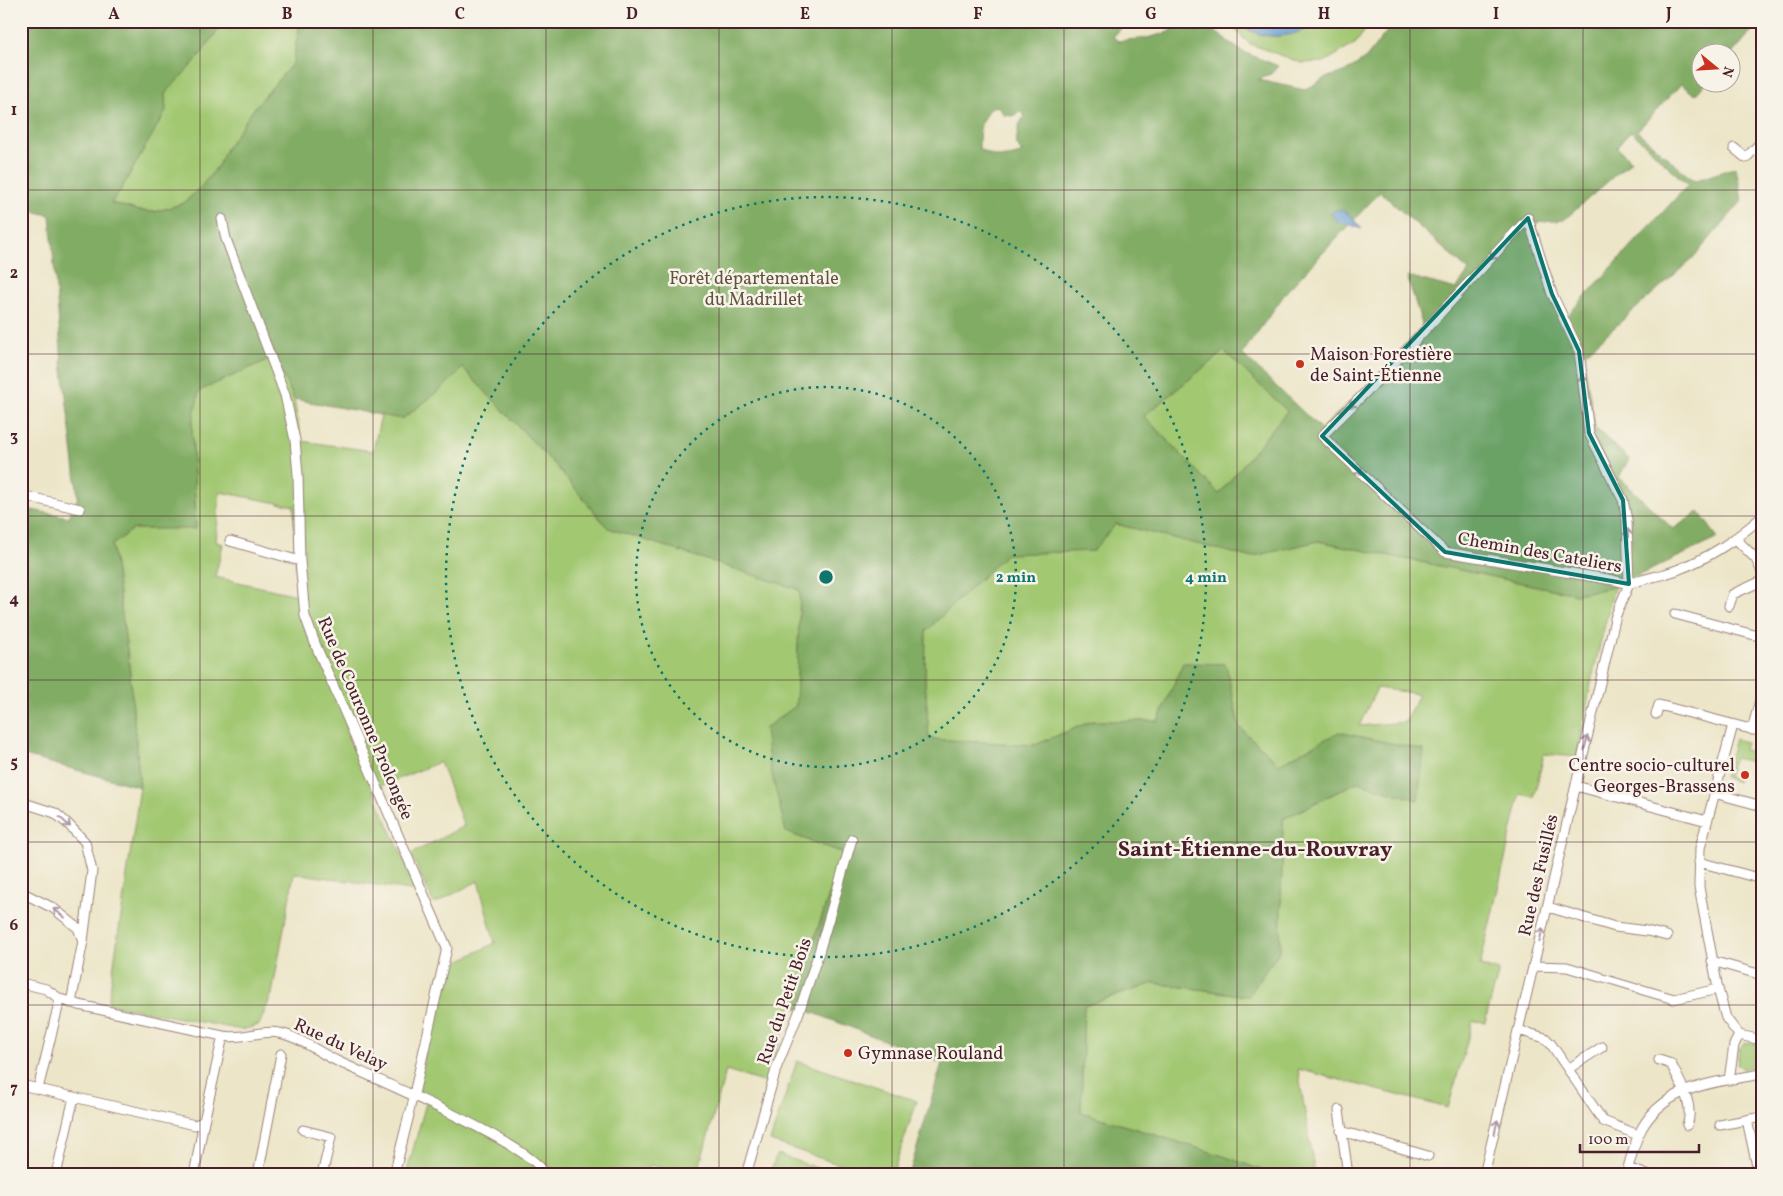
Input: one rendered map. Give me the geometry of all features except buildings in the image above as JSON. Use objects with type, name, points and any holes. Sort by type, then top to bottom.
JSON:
[{"type":"street","points":[[1734,148],[1746,158],[1762,141]]},
{"type":"street","name":"Chemin des Cateliers","points":[[1528,218],[1552,294],[1578,350],[1589,433],[1623,500],[1627,520],[1629,584],[1445,552],[1322,436],[1388,369],[1528,218]]},
{"type":"street","name":"Rue de Couronne Prolongée","points":[[222,219],[226,239],[285,395],[293,431],[298,475],[300,561],[305,616],[316,646],[447,948],[414,1094]]},
{"type":"street","points":[[21,495],[80,510]]},
{"type":"street","points":[[1629,584],[1690,565],[1718,551],[1762,517]]},
{"type":"street","points":[[1735,538],[1756,559],[1762,572]]},
{"type":"street","points":[[230,541],[300,561]]},
{"type":"street","points":[[1730,606],[1733,594],[1762,581]]},
{"type":"street","name":"Rue des Fusillés","points":[[1484,1175],[1616,615],[1629,584]]},
{"type":"street","points":[[1675,614],[1762,637]]},
{"type":"street","points":[[1752,730],[1762,693]]},
{"type":"street","points":[[1656,714],[1659,704],[1762,732]]},
{"type":"street","points":[[1733,725],[1700,848],[1699,887],[1712,961],[1726,1018],[1739,1034],[1762,1040]]},
{"type":"street","points":[[1576,786],[1707,821]]},
{"type":"street","points":[[1714,793],[1762,806]]},
{"type":"street","points":[[21,802],[55,813],[85,842],[92,871],[83,941],[71,1003]]},
{"type":"street","name":"Rue du Petit Bois","points":[[746,1175],[777,1066],[798,1015],[816,961],[852,839]]},
{"type":"street","points":[[1699,862],[1762,879]]},
{"type":"street","points":[[21,892],[53,908],[78,928],[83,941]]},
{"type":"street","points":[[1548,907],[1615,928],[1648,931],[1668,936]]},
{"type":"street","points":[[1712,961],[1762,975]]},
{"type":"street","points":[[1534,966],[1567,967],[1674,998],[1718,989]]},
{"type":"street","name":"Rue du Velay","points":[[21,983],[46,989],[60,999],[71,1003],[223,1036],[243,1037],[267,1032],[283,1034],[299,1040],[335,1060],[414,1094],[528,1156],[545,1172]]},
{"type":"street","points":[[38,1089],[60,999]]},
{"type":"street","points":[[1518,1030],[1545,1038],[1551,1044],[1603,1121],[1638,1135]]},
{"type":"street","points":[[1729,1080],[1734,1045],[1739,1034]]},
{"type":"street","points":[[194,1175],[223,1036]]},
{"type":"street","points":[[1568,1068],[1602,1047]]},
{"type":"street","points":[[258,1175],[281,1054]]},
{"type":"street","points":[[1660,1060],[1671,1064],[1684,1091],[1691,1116],[1687,1125]]},
{"type":"street","points":[[1647,1175],[1627,1172],[1638,1135],[1647,1120],[1665,1101],[1684,1091],[1762,1074]]},
{"type":"street","points":[[21,1085],[195,1125],[204,1121]]},
{"type":"street","points":[[394,1175],[414,1094]]},
{"type":"street","points":[[56,1175],[74,1097]]},
{"type":"street","points":[[1339,1110],[1348,1175]]},
{"type":"street","points":[[1720,1126],[1762,1117]]},
{"type":"street","points":[[1747,1120],[1759,1175]]},
{"type":"street","points":[[303,1130],[331,1137],[322,1175]]},
{"type":"street","points":[[1341,1131],[1428,1156]]},
{"type":"highlighted area","points":[[1528,218],[1552,294],[1579,351],[1589,433],[1623,500],[1629,584],[1445,552],[1322,436]]},
{"type":"green space","name":"Forêt départementale du Madrillet","points":[[21,21],[225,21],[197,59],[165,94],[166,111],[120,191],[111,203],[140,211],[155,212],[184,203],[200,188],[218,166],[226,149],[255,107],[293,63],[300,21],[1154,21],[1147,25],[1122,27],[1113,37],[1118,41],[1147,38],[1166,33],[1181,25],[1211,25],[1213,30],[1241,51],[1278,66],[1272,73],[1258,80],[1305,90],[1325,78],[1347,71],[1366,58],[1395,21],[1754,21],[1757,25],[1740,45],[1740,42],[1690,42],[1690,91],[1681,84],[1637,131],[1694,181],[1736,167],[1742,201],[1692,259],[1583,355],[1595,428],[1629,459],[1619,477],[1673,529],[1699,512],[1718,538],[1614,587],[1576,594],[1318,541],[1250,557],[1116,524],[1093,551],[1006,554],[926,631],[925,680],[929,739],[1035,745],[1092,721],[1158,721],[1183,663],[1226,664],[1239,727],[1279,764],[1339,732],[1424,750],[1418,800],[1357,782],[1283,819],[1280,950],[1248,996],[1154,983],[1084,1006],[1081,1112],[1223,1156],[1275,1175],[909,1175],[942,1063],[814,1013],[792,1007],[843,853],[786,832],[769,763],[765,728],[796,706],[800,590],[608,528],[557,467],[463,368],[443,388],[402,419],[294,399],[274,357],[199,391],[192,425],[196,529],[133,529],[112,545],[129,664],[140,787],[21,755],[21,508],[69,517],[78,497],[62,362],[50,215],[21,209]],"holes":[[[994,106],[999,107],[1004,115],[1012,116],[1020,112],[1025,115],[1019,125],[1016,143],[1022,153],[1010,157],[1000,157],[989,154],[979,148],[981,124],[986,114]],[[1631,131],[1688,185],[1566,317],[1556,293],[1534,223],[1564,220],[1631,161],[1617,147]],[[1380,192],[1469,271],[1456,289],[1407,276],[1423,327],[1372,381],[1321,429],[1242,354],[1287,291]],[[1224,351],[1287,411],[1219,494],[1144,416]]]},
{"type":"green space","points":[[225,21],[300,21],[293,63],[255,107],[226,149],[218,166],[200,188],[184,203],[155,212],[140,211],[111,203],[120,191],[165,111],[165,94],[197,59]]},
{"type":"green space","points":[[1225,21],[1238,21],[1260,35],[1277,36],[1294,33],[1325,21],[1372,21],[1355,44],[1324,62],[1302,63],[1250,44]]},
{"type":"green space","points":[[1224,351],[1288,411],[1219,494],[1144,416]]},
{"type":"green space","points":[[274,357],[294,399],[301,441],[373,451],[381,415],[402,419],[443,388],[463,368],[557,467],[608,528],[800,590],[796,706],[765,728],[786,832],[843,853],[766,1083],[726,1071],[697,1175],[689,1175],[650,1165],[647,1175],[406,1175],[428,1096],[416,1090],[448,969],[459,961],[495,943],[478,881],[434,904],[411,854],[464,826],[440,762],[383,785],[373,791],[418,891],[294,873],[272,994],[259,1025],[242,1030],[108,1004],[140,787],[129,664],[112,545],[133,529],[196,528],[192,425],[199,391]],"holes":[[[220,492],[294,506],[297,595],[215,577],[223,544],[216,542]]]},
{"type":"green space","points":[[1116,524],[1250,557],[1318,541],[1576,594],[1614,587],[1592,678],[1577,757],[1544,754],[1534,797],[1520,794],[1480,966],[1499,970],[1485,1022],[1473,1021],[1448,1108],[1298,1069],[1315,1175],[1275,1175],[1223,1156],[1081,1112],[1084,1006],[1154,983],[1248,996],[1280,950],[1283,819],[1357,782],[1418,800],[1339,732],[1279,764],[1239,727],[1225,664],[1183,663],[1158,721],[1092,721],[1035,745],[929,739],[925,679],[926,631],[1006,554],[1092,551]],"holes":[[[1377,688],[1419,694],[1405,722],[1359,726]]]},
{"type":"green space","points":[[1735,739],[1746,742],[1744,750],[1762,755],[1762,764],[1734,758],[1728,777],[1738,780],[1737,782],[1724,777]]},
{"type":"green space","points":[[1750,1042],[1762,1046],[1762,1060],[1753,1061],[1754,1067],[1743,1069],[1737,1063],[1739,1049],[1744,1043]]},
{"type":"green space","points":[[797,1061],[917,1101],[892,1175],[870,1175],[770,1141]]},
{"type":"green space","points":[[777,1154],[836,1175],[769,1175]]},
{"type":"water","points":[[1238,21],[1321,21],[1290,35],[1268,36],[1247,28]]},
{"type":"water","points":[[1338,210],[1349,214],[1362,229],[1338,222],[1331,214]]},
{"type":"place","name":"Maison Forestière de Saint-Étienne","points":[[1300,364]]},
{"type":"place","name":"Centre socio-culturel Georges-Brassens","points":[[1745,775]]},
{"type":"place","name":"Gymnase Rouland","points":[[848,1053]]},
{"type":"district","name":"Saint-Étienne-du-Rouvray","points":[[1255,848]]}]
